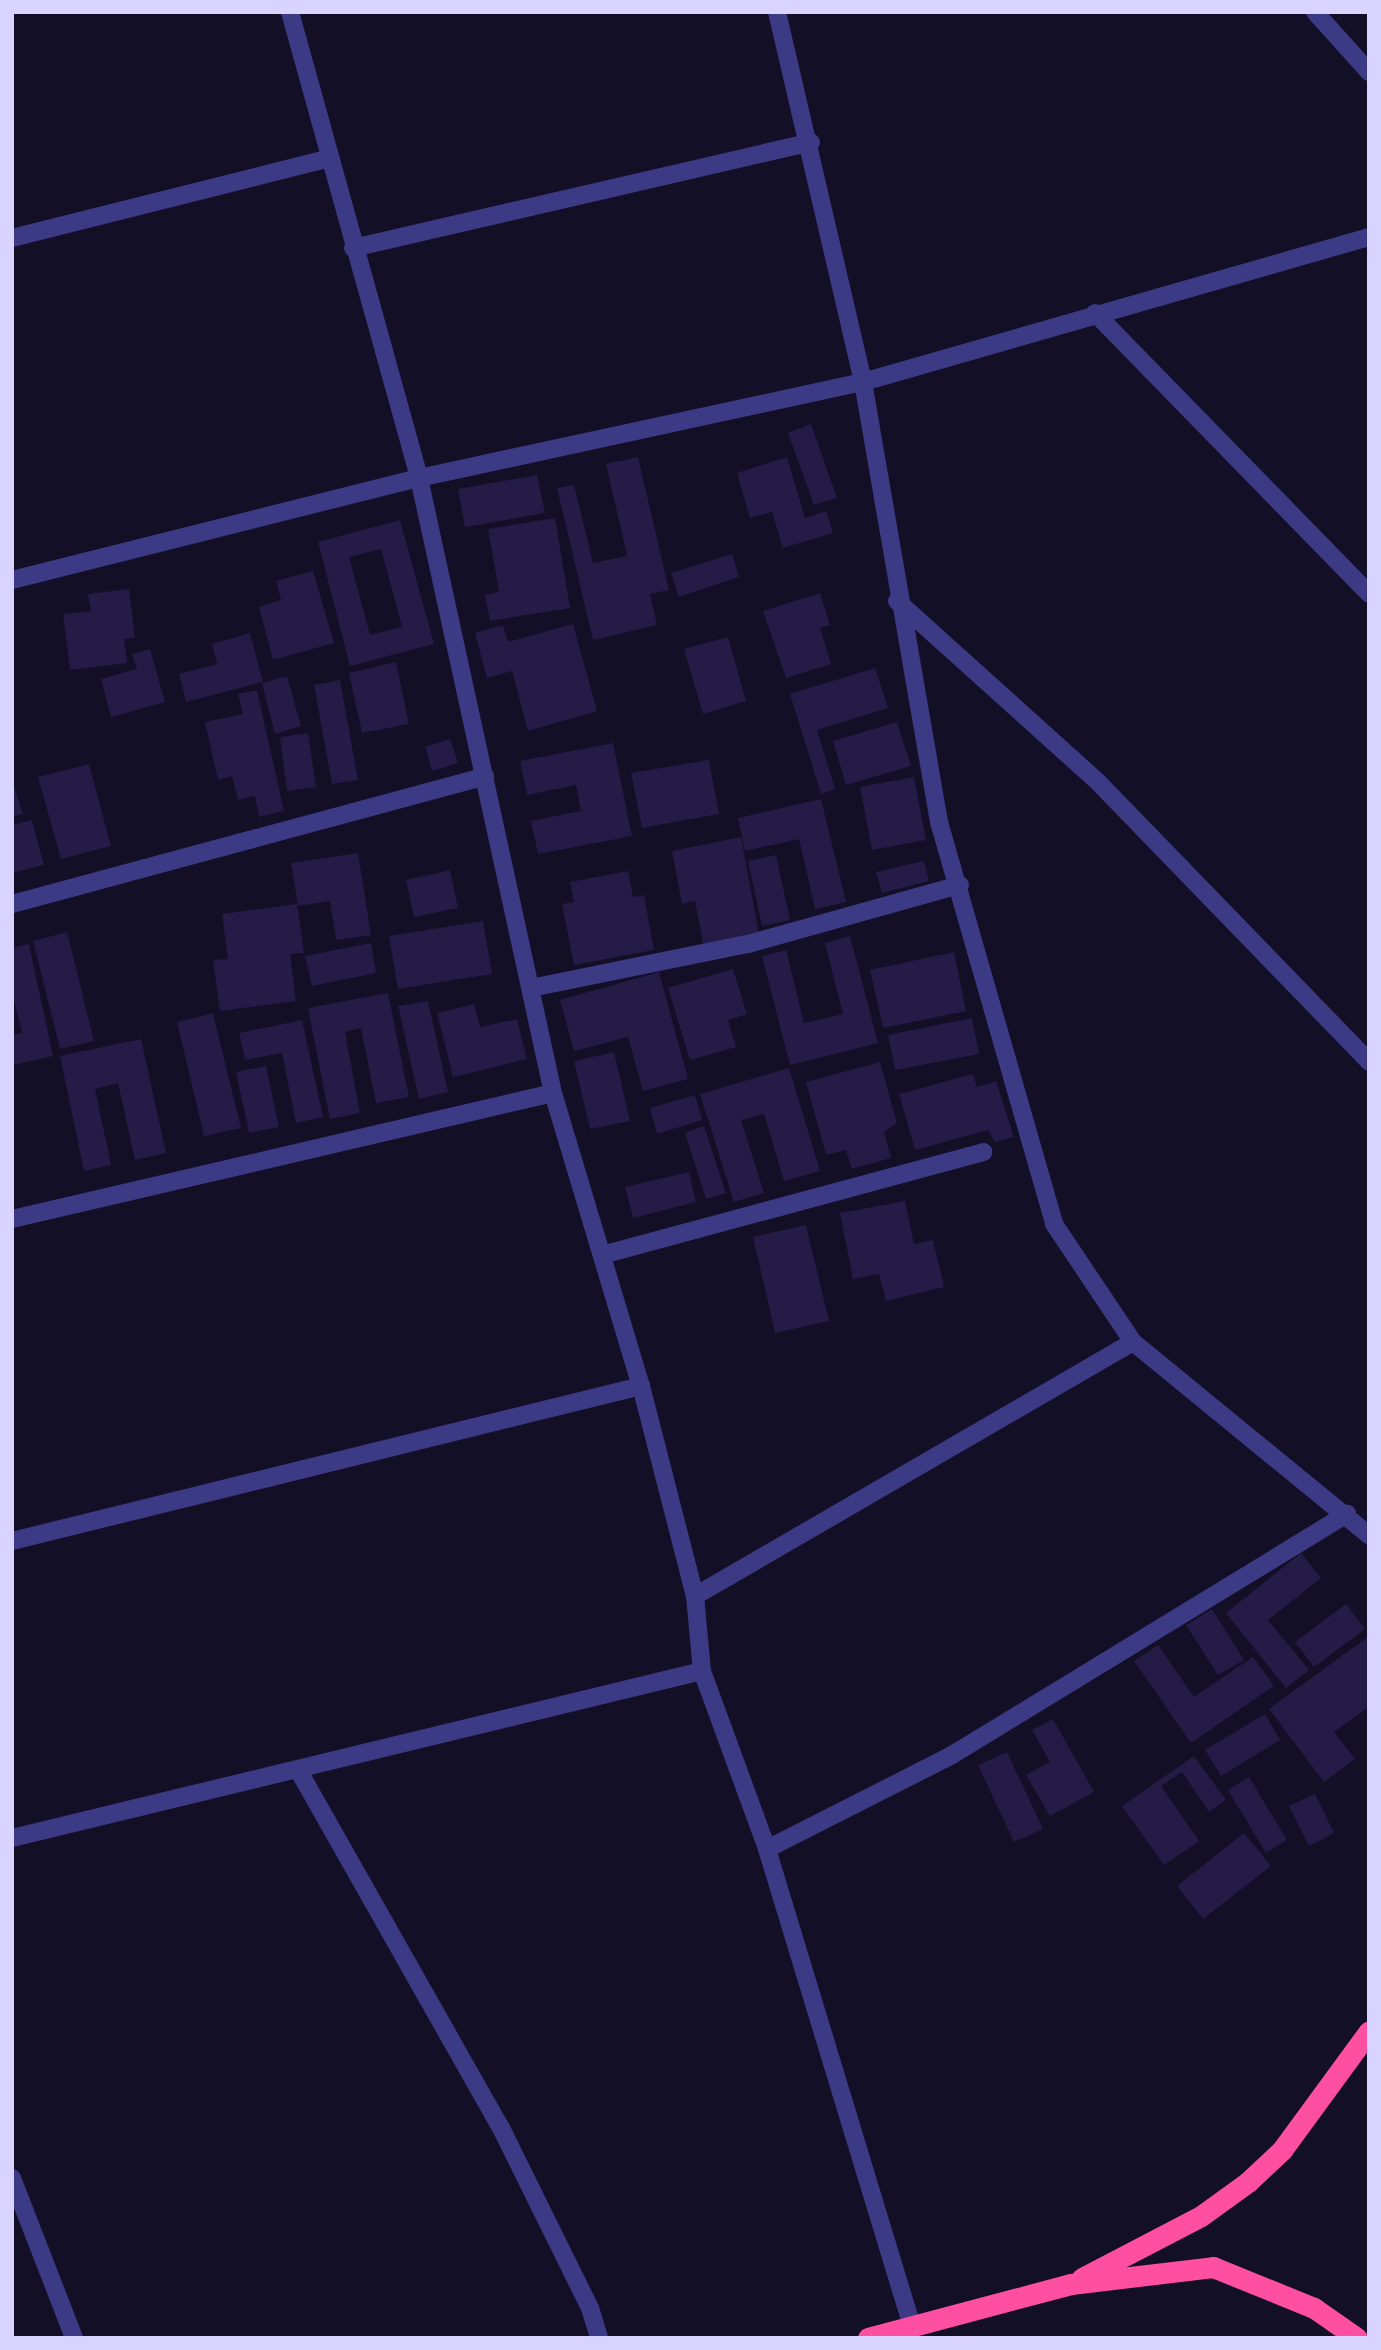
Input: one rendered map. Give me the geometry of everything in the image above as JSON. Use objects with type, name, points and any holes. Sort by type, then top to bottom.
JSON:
[{"type":"highway","points":[[1070,2284],[1201,2216],[1248,2182],[1282,2150],[1369,2031]]},
{"type":"highway","points":[[868,2338],[1070,2284],[1213,2267],[1314,2308],[1356,2338]]},
{"type":"street","points":[[290,12],[327,159],[419,478],[553,1093],[641,1386],[695,1596],[702,1671],[768,1849],[912,2326]]},
{"type":"street","points":[[778,12],[811,142],[863,382],[897,601],[939,821],[960,885],[1054,1224],[1133,1342],[1347,1514],[1369,1535]]},
{"type":"street","points":[[1315,12],[1369,72]]},
{"type":"street","points":[[353,248],[811,142]]},
{"type":"street","points":[[12,238],[327,159]]},
{"type":"street","points":[[12,580],[419,478],[863,382],[1095,313],[1369,237]]},
{"type":"street","points":[[1095,313],[1369,594]]},
{"type":"street","points":[[897,601],[1098,782],[1369,1062]]},
{"type":"street","points":[[12,904],[485,776]]},
{"type":"street","points":[[531,988],[748,944],[960,885]]},
{"type":"street","points":[[12,1219],[553,1093]]},
{"type":"street","points":[[602,1255],[983,1152]]},
{"type":"street","points":[[695,1596],[1133,1342]]},
{"type":"street","points":[[12,1541],[641,1386]]},
{"type":"street","points":[[768,1849],[953,1755],[1347,1514]]},
{"type":"street","points":[[12,1838],[300,1773],[702,1671]]},
{"type":"street","points":[[300,1773],[501,2128],[590,2308],[599,2338]]},
{"type":"street","points":[[12,2178],[74,2338]]},
{"type":"building","points":[[811,424],[837,498],[814,505],[788,433]]},
{"type":"building","points":[[638,457],[669,590],[650,594],[657,625],[593,640],[557,488],[574,485],[593,563],[627,556],[606,464]]},
{"type":"building","points":[[787,457],[805,518],[826,511],[833,533],[783,548],[772,512],[750,518],[737,473]]},
{"type":"building","points":[[537,475],[545,513],[465,527],[458,489]]},
{"type":"building","points":[[555,518],[570,608],[490,621],[485,595],[499,592],[488,529]]},
{"type":"building","points":[[400,520],[434,644],[350,666],[318,542]],"holes":[[[381,549],[402,627],[370,635],[349,557]]]},
{"type":"building","points":[[732,554],[739,577],[679,597],[671,573]]},
{"type":"building","points":[[313,571],[334,643],[273,660],[259,607],[281,600],[276,581]]},
{"type":"building","points":[[129,589],[135,638],[124,639],[127,663],[70,670],[63,614],[91,611],[88,594]]},
{"type":"building","points":[[820,593],[830,625],[820,628],[831,664],[786,678],[763,611]]},
{"type":"building","points":[[573,624],[597,711],[528,731],[512,671],[487,678],[475,633],[503,625],[508,642]]},
{"type":"building","points":[[250,633],[263,682],[186,702],[179,674],[217,664],[212,644]]},
{"type":"building","points":[[728,637],[746,701],[703,714],[684,649]]},
{"type":"building","points":[[150,649],[165,702],[111,717],[101,679],[137,669],[132,654]]},
{"type":"building","points":[[396,662],[409,724],[362,733],[349,673]]},
{"type":"building","points":[[875,668],[888,708],[817,730],[835,789],[821,794],[790,694]]},
{"type":"building","points":[[287,676],[301,726],[275,734],[262,683]]},
{"type":"building","points":[[340,680],[358,780],[332,784],[314,685]]},
{"type":"building","points":[[257,690],[284,811],[259,817],[255,796],[238,800],[232,776],[218,780],[205,722],[243,714],[238,694]]},
{"type":"building","points":[[897,722],[911,766],[846,785],[833,741]]},
{"type":"building","points":[[308,733],[316,787],[287,791],[280,737]]},
{"type":"building","points":[[450,739],[458,763],[432,771],[425,747]]},
{"type":"building","points":[[613,743],[632,836],[538,854],[531,821],[581,811],[576,785],[527,795],[520,761]]},
{"type":"building","points":[[709,760],[719,814],[642,828],[631,773]]},
{"type":"building","points":[[89,764],[111,846],[61,859],[38,777]]},
{"type":"building","points":[[914,777],[926,840],[872,850],[860,787]]},
{"type":"building","points":[[12,781],[23,814],[12,817]]},
{"type":"building","points":[[821,799],[846,902],[815,909],[799,839],[745,851],[738,818]]},
{"type":"building","points":[[32,820],[44,865],[12,873],[12,825]]},
{"type":"building","points":[[741,837],[759,934],[703,944],[695,901],[682,904],[672,851]]},
{"type":"building","points":[[358,853],[371,935],[336,940],[330,901],[298,906],[291,863]]},
{"type":"building","points":[[776,855],[790,920],[762,926],[748,861]]},
{"type":"building","points":[[924,861],[929,881],[882,893],[876,872]]},
{"type":"building","points":[[450,870],[458,908],[414,917],[406,880]]},
{"type":"building","points":[[628,871],[633,897],[644,895],[654,950],[574,965],[562,904],[574,902],[570,882]]},
{"type":"building","points":[[297,904],[304,953],[290,954],[296,1001],[220,1011],[213,960],[228,959],[222,914]]},
{"type":"building","points":[[483,921],[492,974],[398,989],[389,936]]},
{"type":"building","points":[[67,932],[94,1041],[60,1049],[33,941]]},
{"type":"building","points":[[850,936],[878,1043],[790,1065],[762,956],[786,950],[804,1023],[843,1014],[825,943]]},
{"type":"building","points":[[371,943],[376,973],[312,986],[305,956]]},
{"type":"building","points":[[29,944],[53,1056],[12,1065],[12,1035],[22,1033],[12,992],[12,948]]},
{"type":"building","points":[[954,952],[966,1011],[883,1028],[870,970]]},
{"type":"building","points":[[733,969],[747,1014],[728,1020],[736,1047],[690,1060],[668,988]]},
{"type":"building","points":[[659,972],[688,1079],[643,1091],[628,1037],[574,1051],[560,1000]]},
{"type":"building","points":[[388,993],[409,1097],[376,1103],[361,1028],[345,1032],[360,1113],[330,1119],[308,1008]]},
{"type":"building","points":[[428,1001],[448,1092],[419,1099],[398,1006]]},
{"type":"building","points":[[474,1004],[480,1027],[517,1019],[527,1059],[453,1077],[437,1013]]},
{"type":"building","points":[[213,1013],[241,1128],[204,1136],[177,1022]]},
{"type":"building","points":[[972,1018],[979,1054],[895,1070],[888,1035]]},
{"type":"building","points":[[302,1020],[323,1117],[296,1123],[282,1053],[245,1060],[239,1033]]},
{"type":"building","points":[[141,1039],[166,1153],[135,1160],[118,1083],[95,1089],[111,1165],[84,1171],[60,1056]]},
{"type":"building","points":[[614,1052],[630,1121],[590,1129],[574,1061]]},
{"type":"building","points":[[880,1062],[897,1123],[884,1132],[891,1158],[852,1169],[846,1150],[826,1155],[806,1082]]},
{"type":"building","points":[[266,1066],[279,1127],[249,1133],[236,1072]]},
{"type":"building","points":[[789,1068],[820,1171],[784,1181],[764,1114],[741,1120],[764,1193],[734,1202],[700,1094]]},
{"type":"building","points":[[973,1074],[977,1087],[996,1081],[1014,1137],[995,1142],[988,1130],[915,1150],[899,1094]]},
{"type":"building","points":[[695,1095],[702,1120],[657,1134],[650,1108]]},
{"type":"building","points":[[704,1126],[726,1193],[706,1199],[685,1133]]},
{"type":"building","points":[[689,1172],[696,1202],[633,1218],[625,1187]]},
{"type":"building","points":[[905,1201],[914,1244],[933,1240],[944,1287],[886,1301],[879,1274],[853,1279],[840,1213]]},
{"type":"building","points":[[806,1225],[829,1321],[775,1333],[753,1237]]},
{"type":"building","points":[[1301,1553],[1321,1578],[1268,1620],[1309,1670],[1286,1688],[1226,1613]]},
{"type":"building","points":[[1346,1604],[1365,1629],[1314,1667],[1295,1642]]},
{"type":"building","points":[[1212,1609],[1244,1660],[1218,1675],[1186,1625]]},
{"type":"building","points":[[1369,1636],[1369,1707],[1334,1732],[1355,1759],[1324,1782],[1269,1709]]},
{"type":"building","points":[[1158,1645],[1194,1697],[1253,1657],[1274,1686],[1191,1743],[1134,1661]]},
{"type":"building","points":[[1265,1714],[1280,1740],[1221,1776],[1205,1750]]},
{"type":"building","points":[[1053,1719],[1094,1792],[1050,1816],[1026,1775],[1050,1762],[1032,1730]]},
{"type":"building","points":[[1007,1752],[1043,1829],[1014,1842],[978,1765]]},
{"type":"building","points":[[1194,1756],[1226,1800],[1209,1812],[1182,1772],[1161,1786],[1199,1841],[1164,1865],[1122,1806]]},
{"type":"building","points":[[1249,1777],[1287,1840],[1266,1853],[1228,1790]]},
{"type":"building","points":[[1315,1794],[1334,1833],[1309,1846],[1289,1806]]},
{"type":"building","points":[[1244,1833],[1271,1866],[1203,1919],[1177,1886]]}]
